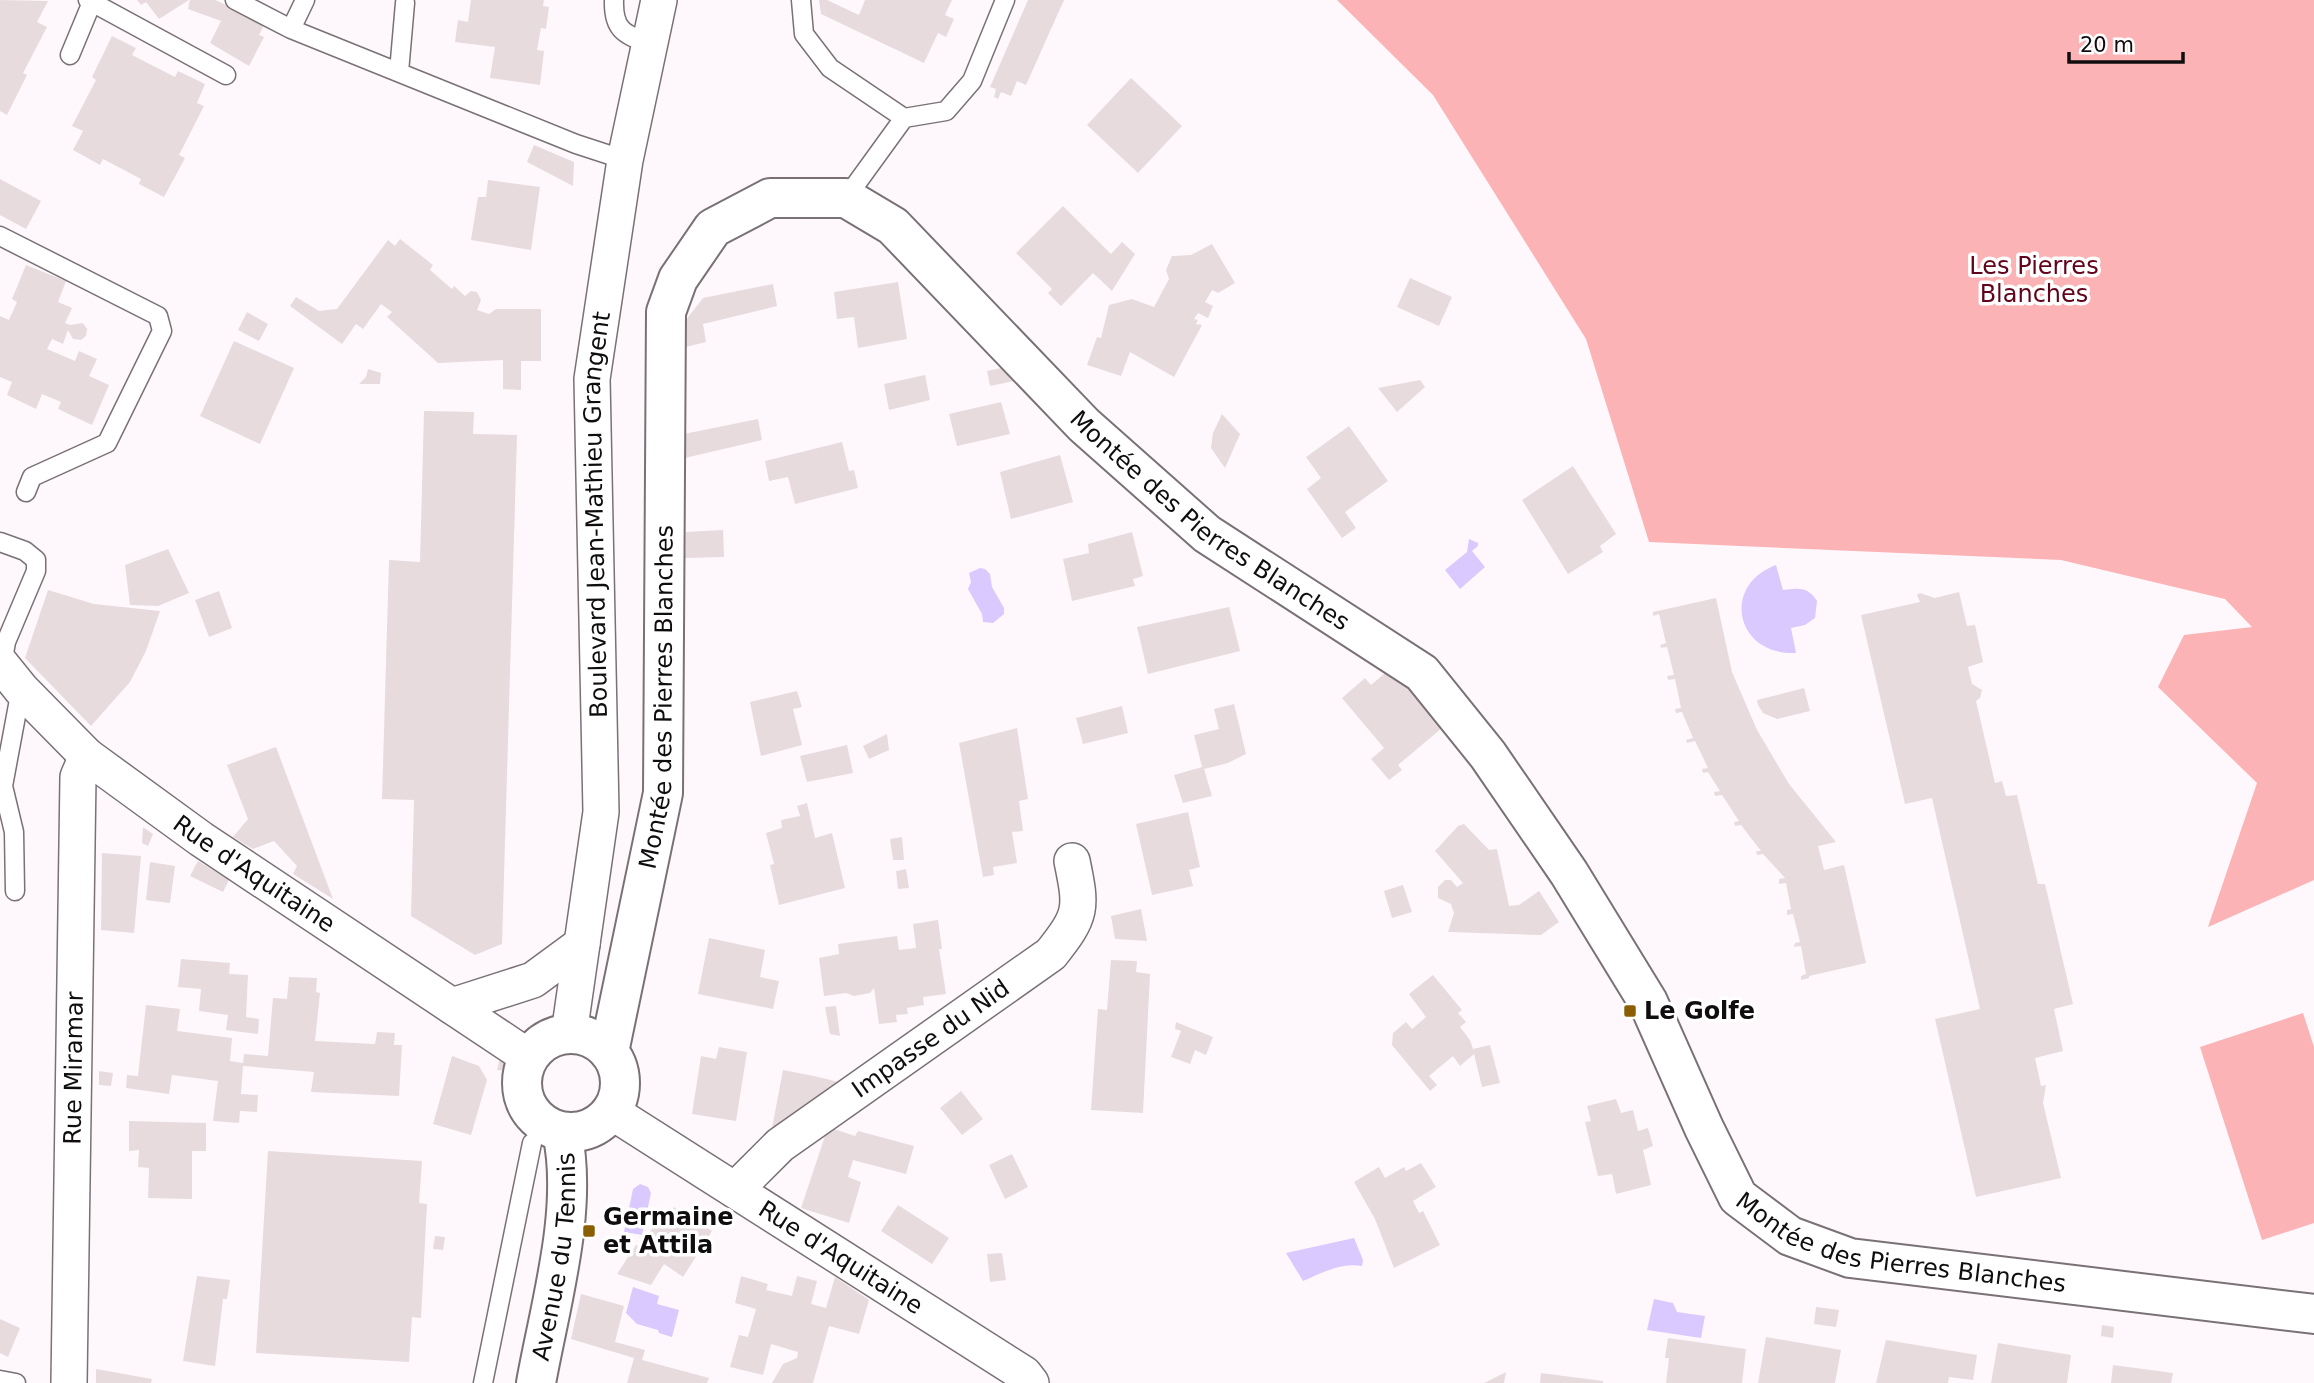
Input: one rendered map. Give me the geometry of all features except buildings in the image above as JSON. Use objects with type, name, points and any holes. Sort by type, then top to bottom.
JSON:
[{"type":"street","name":"Boulevard Jean-Mathieu Grangent","points":[[569,1034],[601,811],[592,379],[625,160],[659,0]]},
{"type":"street","name":"Montée des Pierres Blanches","points":[[609,1052],[663,793],[666,312],[678,279],[713,228],[770,198],[846,198],[893,226],[1084,425],[1207,534],[1422,673],[1488,755],[1569,873],[1648,1002],[1738,1197],[1790,1236],[1850,1258],[2314,1314]]},
{"type":"street","name":"Rue d'Aquitaine","points":[[7,672],[87,756],[201,839],[530,1058]]},
{"type":"street","name":"Rue Miramar","points":[[69,1383],[78,777],[87,756]]},
{"type":"street","name":"Impasse du Nid","points":[[735,1190],[780,1145],[1051,954],[1074,925],[1080,896],[1072,861]]},
{"type":"street","points":[[452,1006],[533,981],[582,944]]},
{"type":"street","points":[[569,1034],[584,1036],[609,1052],[617,1066],[620,1081],[619,1097],[612,1112],[598,1125],[580,1132],[547,1137],[530,1109],[522,1083],[530,1058],[540,1046],[569,1034]]},
{"type":"street","name":"Rue d'Aquitaine","points":[[612,1112],[1024,1374],[1031,1383]]},
{"type":"street","name":"Avenue du Tennis","points":[[536,1383],[565,1226],[568,1180],[547,1137]]},
{"type":"lane","points":[[235,0],[291,29],[576,144],[625,160]]},
{"type":"lane","points":[[291,29],[305,0]]},
{"type":"lane","points":[[614,0],[613,17],[625,35],[649,44]]},
{"type":"lane","points":[[801,0],[804,34],[830,68],[904,118],[946,111],[972,81],[1005,0]]},
{"type":"lane","points":[[70,55],[90,1],[226,75]]},
{"type":"lane","points":[[399,72],[405,3]]},
{"type":"lane","points":[[846,198],[904,118]]},
{"type":"lane","points":[[0,236],[158,316],[162,331],[107,443],[32,477],[26,492]]},
{"type":"lane","points":[[0,542],[25,551],[36,559],[36,571],[6,642],[12,728],[3,786],[15,832],[15,891]]},
{"type":"lane","points":[[483,1383],[547,1137]]},
{"type":"lane","points":[[0,1380],[16,1383]]},
{"type":"green space","name":"Les Pierres Blanches","points":[[1337,0],[2314,0],[2314,880],[2208,927],[2257,783],[2158,687],[2184,635],[2252,627],[2225,599],[2061,560],[1649,542],[1586,339],[1433,95]]},
{"type":"green space","points":[[2303,1013],[2314,1047],[2314,1223],[2262,1240],[2200,1047]]},
{"type":"shaded area","points":[[1469,539],[1478,543],[1472,551],[1485,567],[1460,589],[1445,570],[1467,552]]},
{"type":"shaded area","points":[[1776,565],[1783,590],[1806,590],[1817,601],[1815,618],[1805,625],[1791,628],[1796,653],[1775,651],[1759,643],[1748,632],[1742,618],[1742,602],[1747,588],[1759,575]]},
{"type":"shaded area","points":[[980,568],[990,574],[992,587],[1004,608],[1004,614],[993,623],[983,622],[982,614],[968,589],[971,582],[969,573]]},
{"type":"shaded area","points":[[640,1184],[648,1187],[651,1193],[642,1235],[624,1232],[633,1189]]},
{"type":"shaded area","points":[[1354,1238],[1363,1260],[1362,1266],[1339,1267],[1303,1281],[1286,1253]]},
{"type":"shaded area","points":[[633,1287],[659,1296],[657,1304],[679,1310],[672,1337],[637,1324],[626,1313]]},
{"type":"shaded area","points":[[1654,1299],[1673,1303],[1677,1312],[1705,1316],[1701,1338],[1647,1330]]},
{"type":"place","name":"Le Golfe","points":[[1630,1011]]},
{"type":"place","name":"Germaine et Attila","points":[[589,1231]]}]
